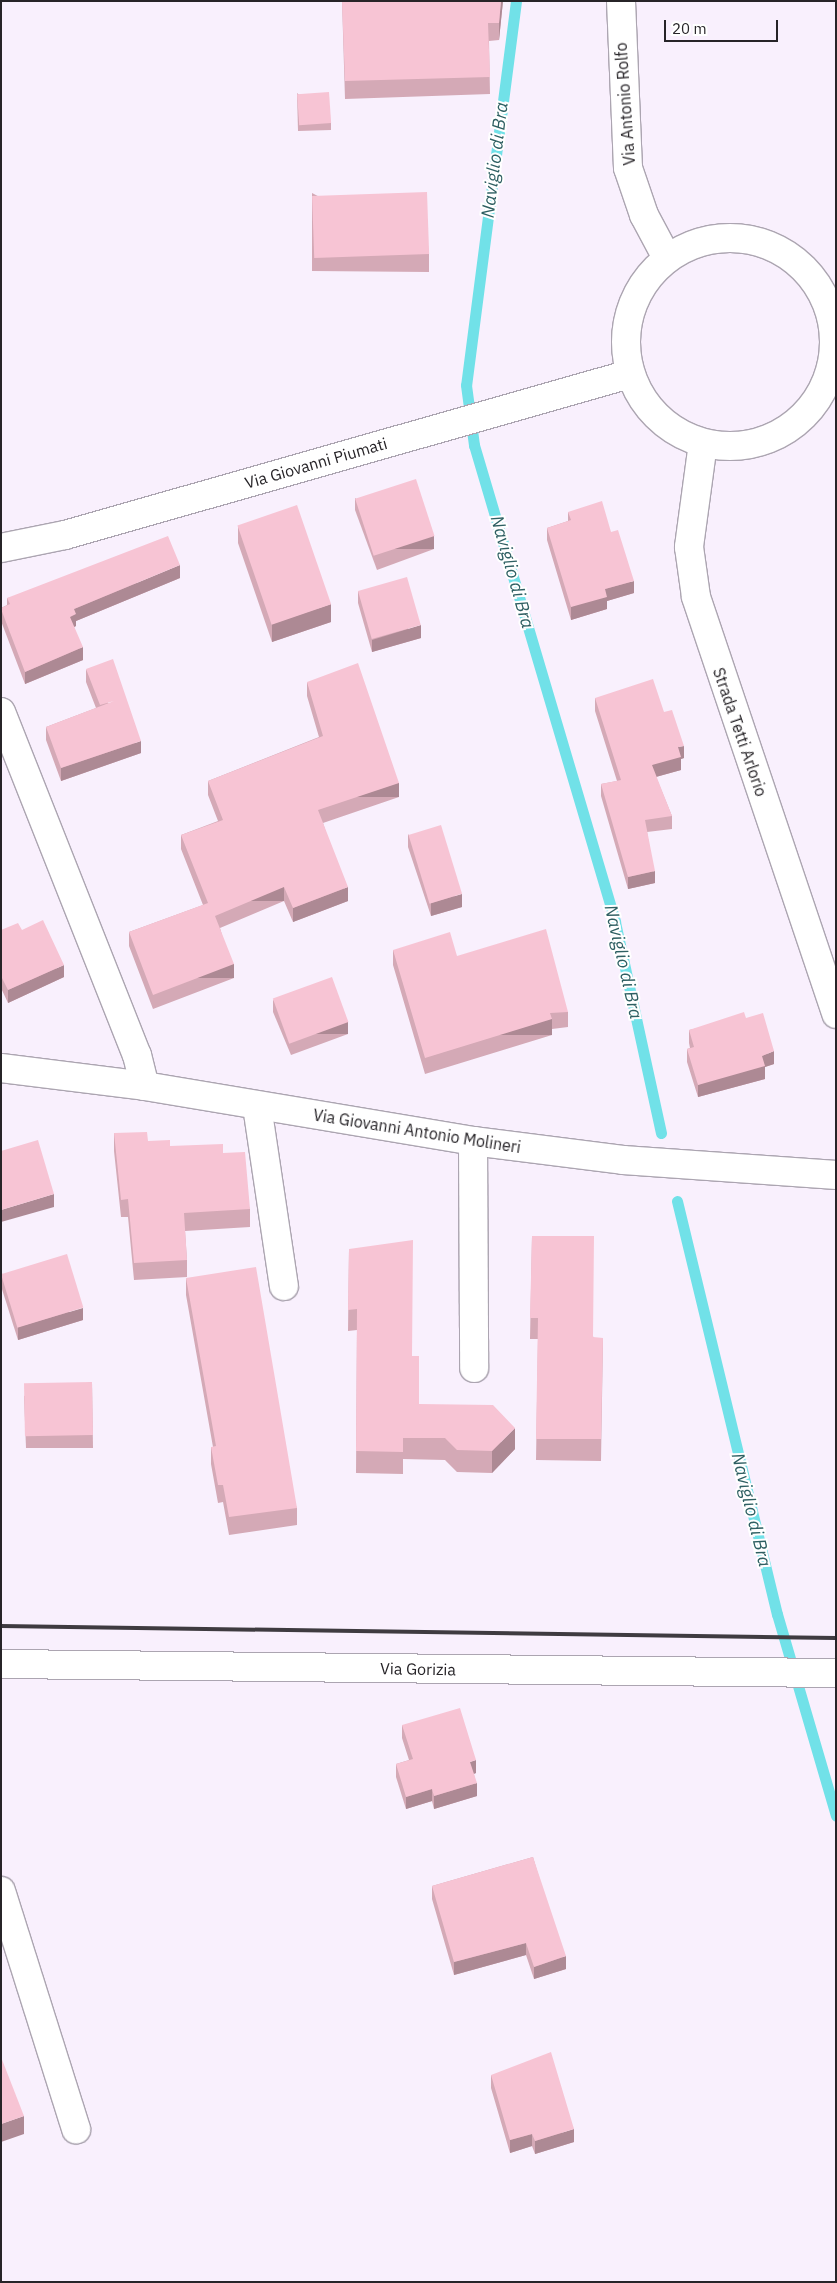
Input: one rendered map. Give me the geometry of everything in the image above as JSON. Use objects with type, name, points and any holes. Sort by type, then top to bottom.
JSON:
[{"type":"street","name":"Via Antonio Rolfo","points":[[621,1],[628,168],[644,215],[667,258]]},
{"type":"street","points":[[720,238],[762,242],[797,262],[814,279],[833,307],[835,340],[832,364],[817,401],[795,424],[767,440],[735,447],[703,443],[665,423],[646,405],[630,374],[625,343],[630,311],[645,282],[667,258],[696,243],[720,238]]},
{"type":"street","name":"Via Giovanni Piumati","points":[[1,548],[65,535],[630,374]]},
{"type":"street","name":"Strada Tetti Arlorio","points":[[703,443],[690,547],[696,597],[836,1014]]},
{"type":"street","points":[[1,712],[137,1055],[145,1086]]},
{"type":"street","name":"Via Giovanni Antonio Molineri","points":[[1,1068],[145,1086],[473,1141],[623,1160],[836,1176]]},
{"type":"street","points":[[257,1106],[284,1286]]},
{"type":"street","points":[[473,1141],[474,1368]]},
{"type":"street","name":"Via Gorizia","points":[[1,1664],[827,1673]]},
{"type":"street","points":[[1,1891],[76,2129]]},
{"type":"building","points":[[342,1],[501,1],[499,23],[488,23],[490,77],[345,81]]},
{"type":"building","points":[[329,92],[331,123],[299,125],[297,94]]},
{"type":"building","points":[[427,192],[429,254],[314,258],[312,196]]},
{"type":"building","points":[[416,479],[435,536],[374,556],[355,499]]},
{"type":"building","points":[[602,501],[611,532],[618,530],[634,581],[605,589],[607,597],[571,607],[547,528],[571,520],[568,512]]},
{"type":"building","points":[[297,505],[331,604],[272,625],[237,526]]},
{"type":"building","points":[[168,536],[180,565],[74,609],[76,614],[70,617],[83,647],[25,672],[1,609],[10,604],[7,598]]},
{"type":"building","points":[[407,577],[421,625],[372,639],[358,591]]},
{"type":"building","points":[[113,659],[141,741],[61,768],[46,727],[114,701],[100,705],[86,669]]},
{"type":"building","points":[[358,663],[399,783],[318,810],[348,887],[293,908],[284,887],[215,916],[234,964],[153,995],[129,932],[208,903],[181,835],[223,820],[208,781],[323,736],[307,682]]},
{"type":"building","points":[[653,679],[664,712],[672,710],[684,746],[678,747],[681,757],[652,765],[672,816],[645,820],[655,871],[628,877],[601,784],[621,780],[595,698]]},
{"type":"building","points":[[441,825],[462,894],[430,904],[408,835]]},
{"type":"building","points":[[43,920],[64,965],[8,990],[1,976],[1,930],[18,923],[22,930]]},
{"type":"building","points":[[546,929],[568,1012],[550,1013],[552,1019],[425,1058],[393,950],[450,932],[457,956]]},
{"type":"building","points":[[332,977],[348,1022],[289,1044],[273,999]]},
{"type":"building","points":[[744,1012],[746,1018],[763,1013],[774,1051],[762,1056],[765,1066],[698,1085],[687,1049],[694,1047],[689,1030]]},
{"type":"building","points":[[147,1132],[148,1141],[170,1140],[170,1146],[223,1144],[223,1153],[245,1152],[250,1209],[184,1213],[187,1260],[134,1263],[128,1199],[121,1200],[114,1133]]},
{"type":"building","points":[[38,1140],[54,1194],[1,1210],[1,1151]]},
{"type":"building","points":[[532,1236],[594,1236],[593,1337],[603,1338],[601,1439],[536,1439],[538,1318],[530,1318]]},
{"type":"building","points":[[413,1240],[412,1356],[419,1356],[419,1404],[493,1405],[515,1428],[492,1451],[457,1450],[445,1438],[403,1438],[403,1452],[356,1451],[357,1309],[348,1310],[349,1249]]},
{"type":"building","points":[[67,1254],[83,1308],[17,1328],[1,1274]]},
{"type":"building","points":[[256,1267],[297,1508],[229,1517],[223,1485],[218,1485],[211,1447],[216,1446],[186,1278]]},
{"type":"building","points":[[92,1382],[93,1435],[25,1436],[24,1383]]},
{"type":"building","points":[[460,1708],[476,1760],[470,1762],[477,1783],[434,1796],[432,1789],[406,1797],[396,1764],[413,1759],[402,1725]]},
{"type":"building","points":[[533,1857],[566,1956],[534,1967],[526,1943],[454,1962],[432,1886]]},
{"type":"building","points":[[551,2052],[574,2129],[535,2141],[532,2134],[510,2140],[491,2075]]},
{"type":"building","points":[[1,2057],[24,2116],[1,2124]]},
{"type":"waterway","name":"Naviglio di Bra","points":[[516,1],[466,385],[474,445],[615,922],[661,1133]]},
{"type":"waterway","name":"Naviglio di Bra","points":[[677,1201],[777,1614],[836,1816]]},
{"type":"railway","points":[[1,1626],[836,1638]]}]
